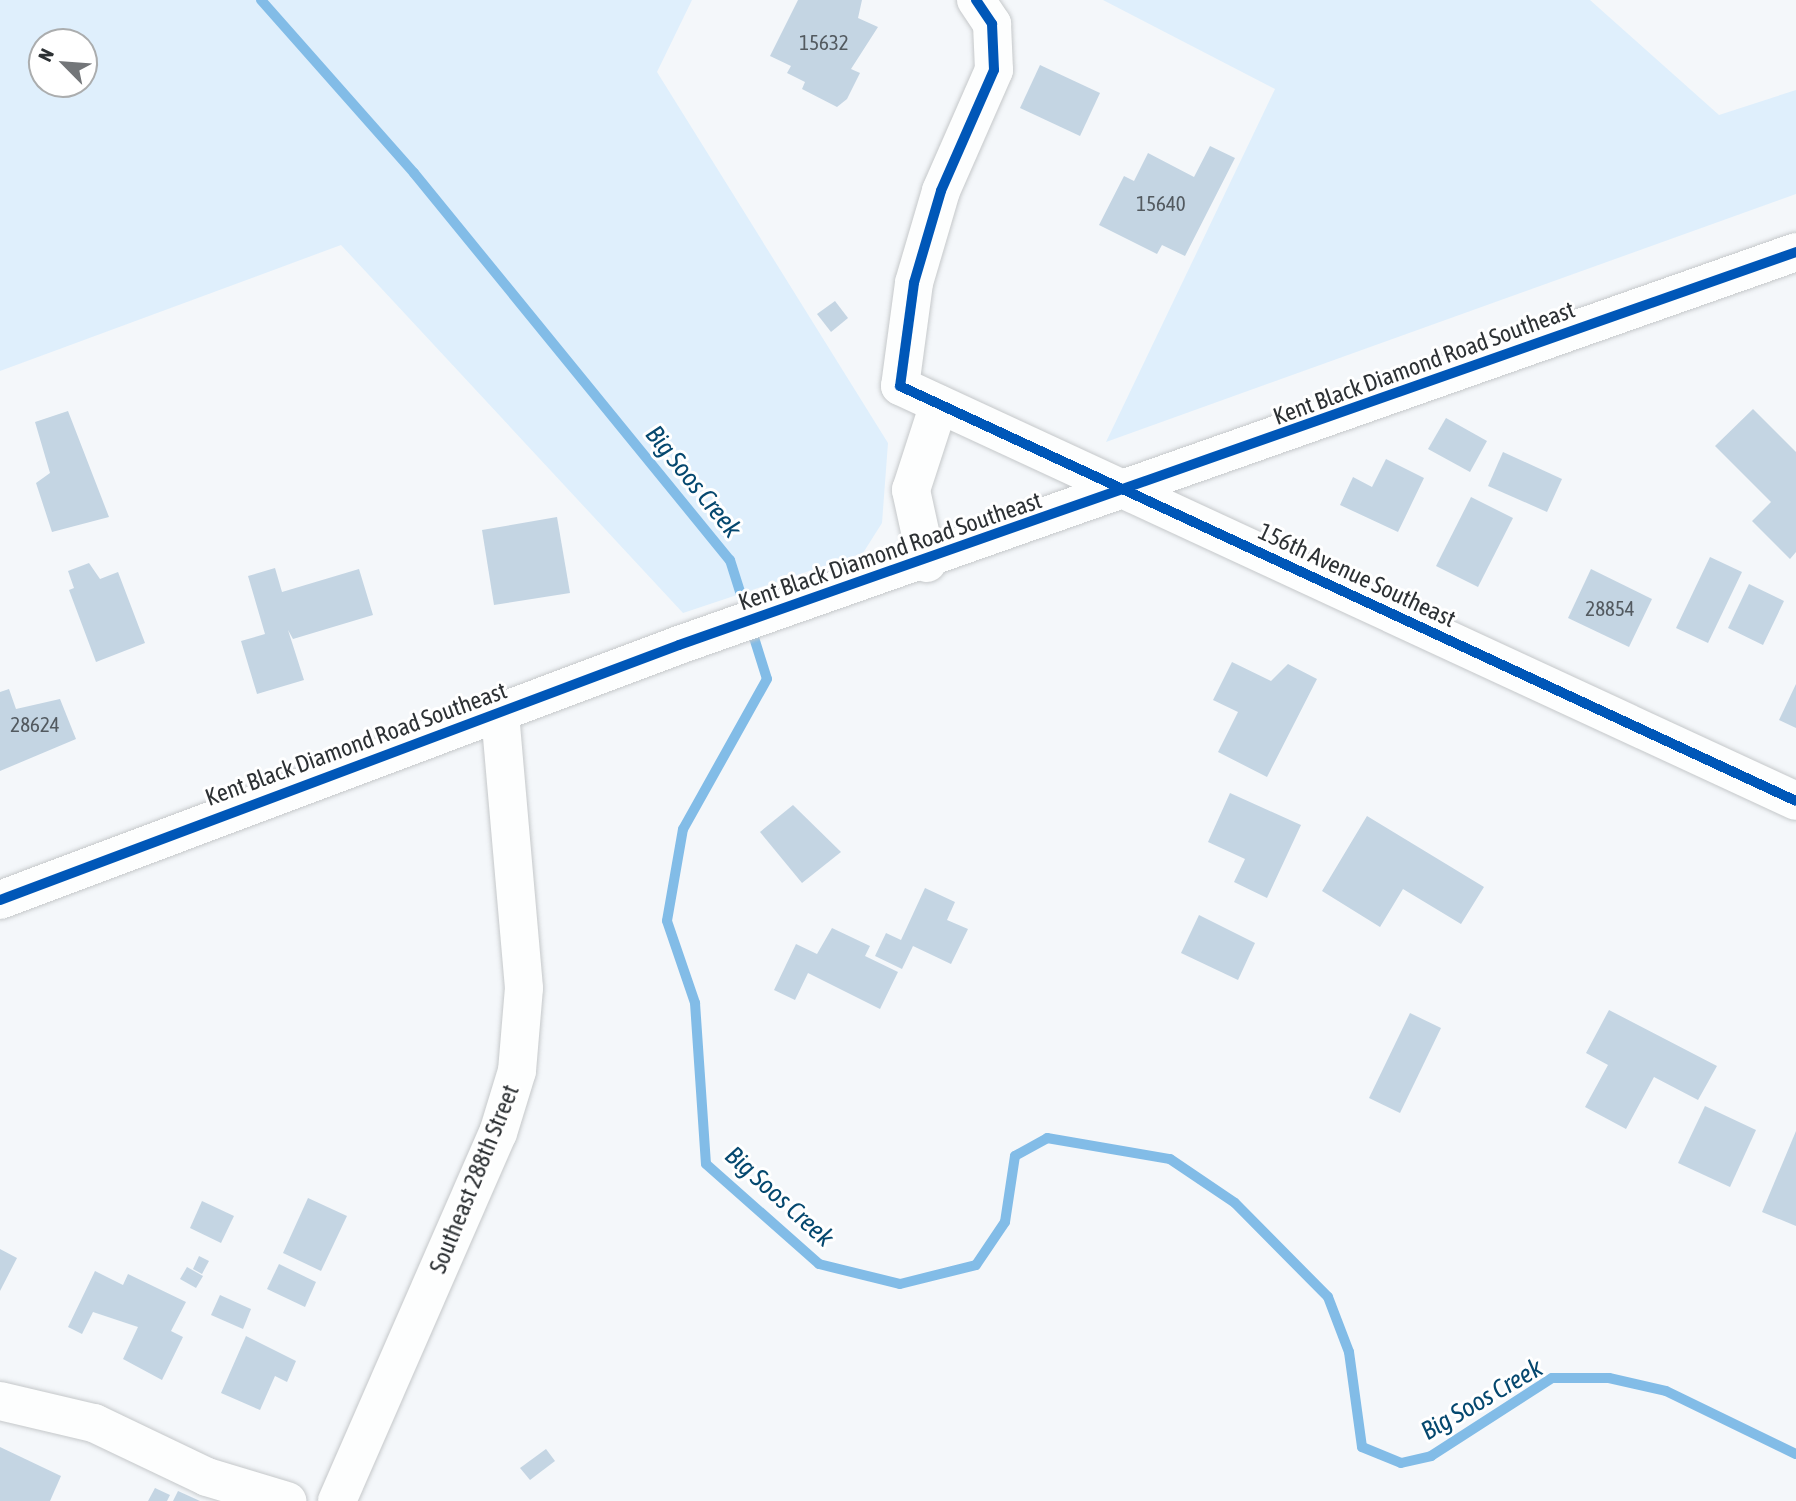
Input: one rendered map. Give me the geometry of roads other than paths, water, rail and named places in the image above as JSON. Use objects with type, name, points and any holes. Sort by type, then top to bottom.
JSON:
[{"type":"street","name":"156th Avenue Southeast","points":[[976,0],[992,24],[994,70],[941,191],[914,283],[900,387],[1796,801]]},
{"type":"street","name":"Kent Black Diamond Road Southeast","points":[[0,900],[679,645],[816,596],[926,563],[1796,252]]},
{"type":"street","points":[[926,563],[911,490],[939,404]]},
{"type":"street","name":"Southeast 288th Street","points":[[337,1501],[498,1133],[516,1071],[524,988],[500,713]]},
{"type":"street","points":[[0,1401],[94,1423],[206,1477],[287,1501]]},
{"type":"waterway","name":"Big Soos Creek","points":[[261,0],[414,173],[730,560],[747,614]]},
{"type":"waterway","name":"Big Soos Creek","points":[[751,628],[767,679],[683,829],[667,921],[695,1003],[706,1164],[819,1264],[900,1284],[976,1265],[1005,1222],[1015,1156],[1047,1138],[1170,1159],[1235,1203],[1328,1297],[1349,1352],[1362,1447],[1401,1463],[1431,1456],[1552,1378],[1609,1378],[1666,1391],[1796,1454]]}]
